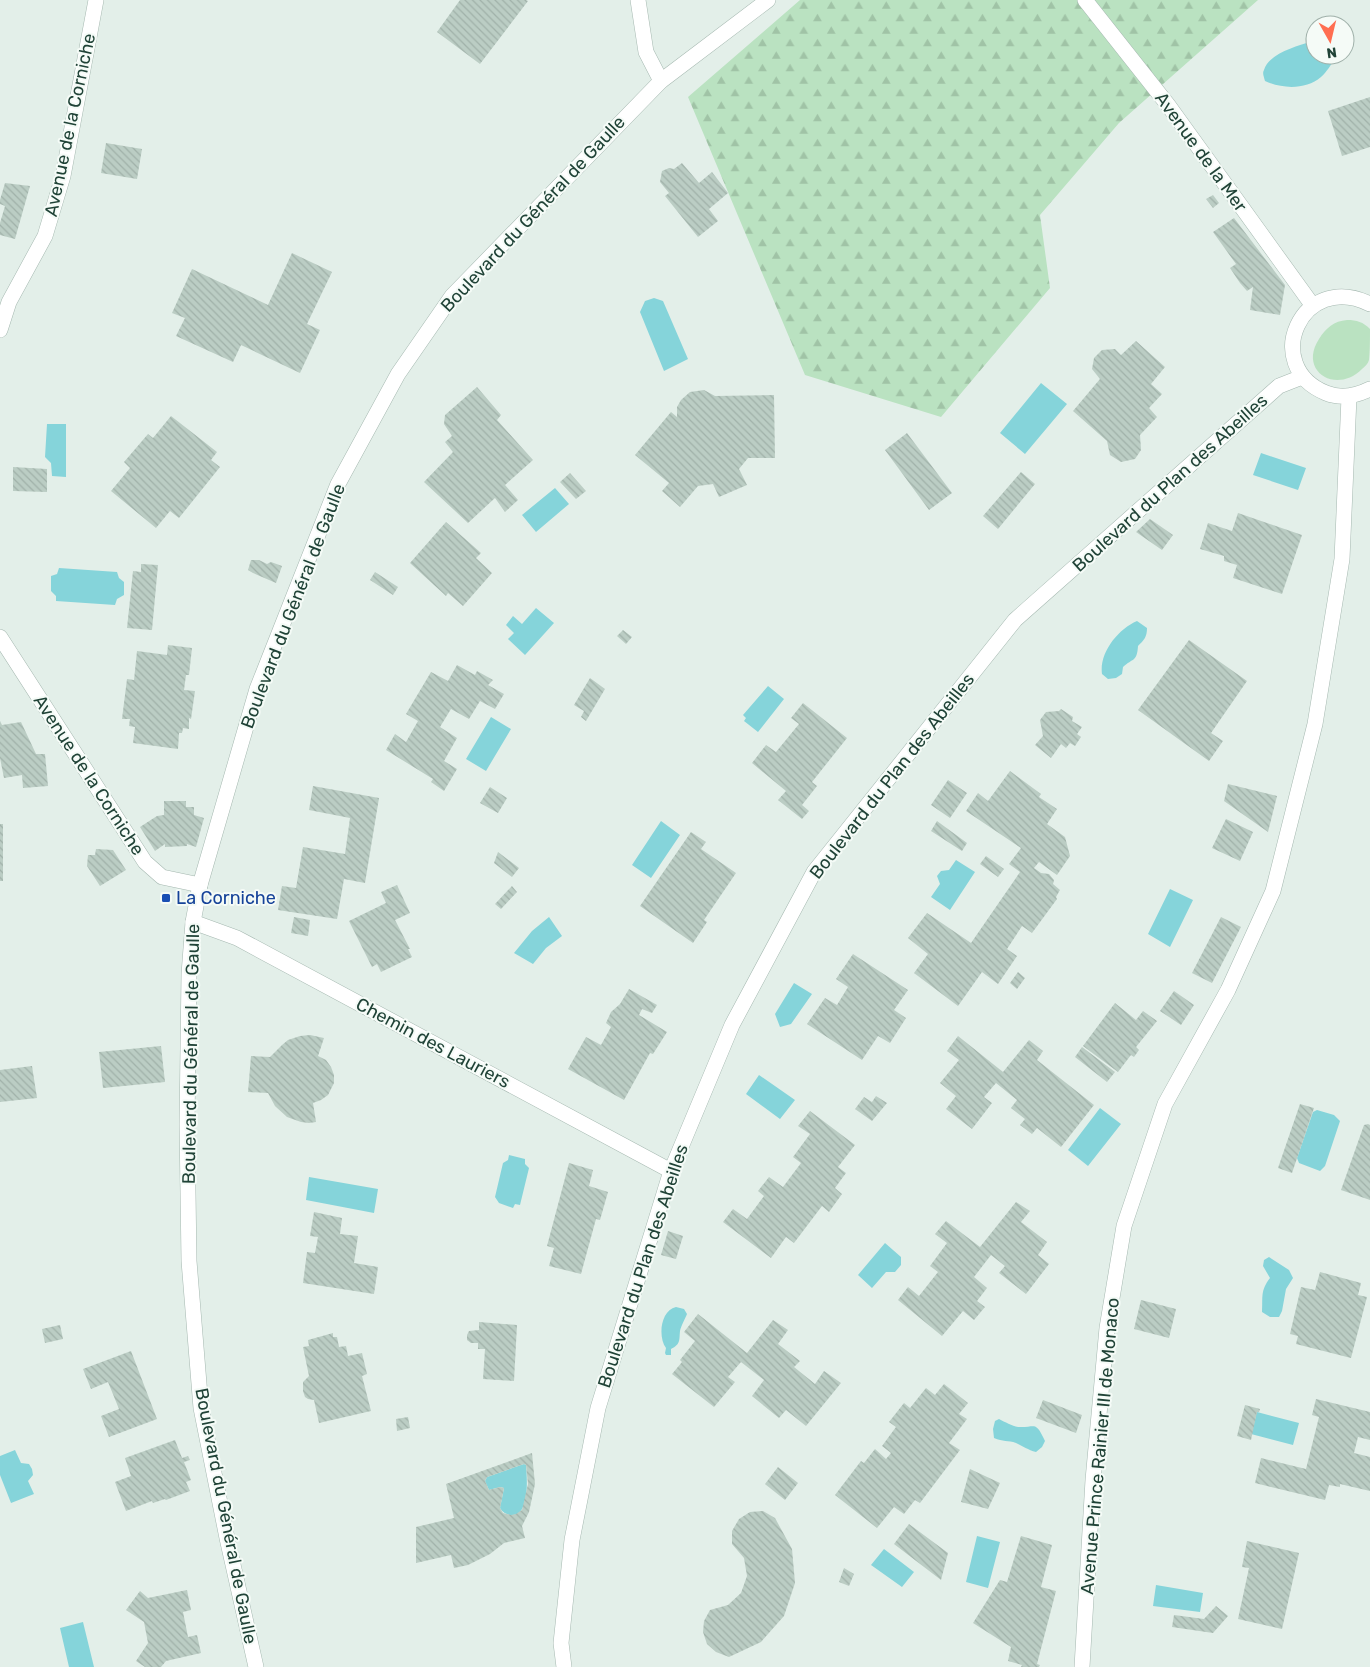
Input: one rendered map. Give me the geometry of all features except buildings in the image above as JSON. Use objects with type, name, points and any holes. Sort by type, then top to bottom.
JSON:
[{"type":"street","name":"Avenue de la Corniche","points":[[0,330],[9,302],[45,236],[62,176],[96,0]]},
{"type":"street","points":[[638,0],[646,52],[660,80]]},
{"type":"street","name":"Boulevard du Général de Gaulle","points":[[256,1667],[227,1538],[201,1408],[189,1251],[187,1104],[189,974],[193,922],[200,885],[257,689],[338,484],[398,374],[452,296],[660,80],[768,0]]},
{"type":"street","name":"Avenue de la Mer","points":[[1085,0],[1168,105],[1313,306]]},
{"type":"street","points":[[1370,304],[1358,298],[1343,296],[1327,298],[1313,306],[1302,317],[1295,331],[1292,346],[1295,362],[1302,377],[1315,389],[1331,396],[1349,397],[1370,389]]},
{"type":"street","name":"Boulevard du Plan des Abeilles","points":[[564,1667],[561,1643],[572,1540],[598,1408],[671,1170],[732,1025],[814,872],[1016,620],[1279,386],[1302,377]]},
{"type":"street","name":"Avenue Prince Rainier III de Monaco","points":[[1082,1667],[1093,1480],[1106,1328],[1124,1226],[1165,1104],[1228,990],[1273,891],[1316,724],[1342,559],[1349,397]]},
{"type":"street","name":"Avenue de la Corniche","points":[[0,637],[145,862],[162,877],[200,885]]},
{"type":"street","name":"Chemin des Lauriers","points":[[193,922],[237,938],[671,1170]]},
{"type":"green space","points":[[800,0],[1258,0],[1119,123],[1040,215],[1050,288],[941,417],[805,375],[688,97]]},
{"type":"green space","points":[[1347,320],[1360,322],[1370,329],[1369,360],[1362,369],[1352,376],[1341,380],[1331,379],[1323,376],[1317,369],[1313,361],[1314,351],[1319,339],[1328,328],[1338,322]]},
{"type":"water","points":[[1305,44],[1305,65],[1331,65],[1321,77],[1308,84],[1294,87],[1279,86],[1265,81],[1263,71],[1271,59]]},
{"type":"water","points":[[654,298],[663,301],[688,359],[664,371],[640,312],[645,301]]},
{"type":"water","points":[[1041,383],[1067,404],[1025,454],[1000,433]]},
{"type":"water","points":[[47,424],[66,424],[66,477],[52,476],[51,463],[45,457]]},
{"type":"water","points":[[1261,453],[1306,468],[1298,490],[1253,475]]},
{"type":"water","points":[[555,488],[569,504],[536,532],[522,515]]},
{"type":"water","points":[[59,568],[117,572],[119,578],[124,582],[124,595],[117,599],[115,605],[56,601],[56,596],[51,591],[51,576],[57,574]]},
{"type":"water","points":[[536,608],[554,623],[525,655],[508,639],[514,633],[506,625],[513,616],[522,624]]},
{"type":"water","points":[[1137,621],[1147,628],[1146,636],[1138,646],[1134,659],[1123,667],[1122,674],[1116,678],[1108,679],[1102,674],[1102,666],[1107,650],[1123,630]]},
{"type":"water","points":[[768,686],[784,699],[758,732],[744,721],[746,718],[743,715]]},
{"type":"water","points":[[491,717],[511,729],[486,771],[466,759]]},
{"type":"water","points":[[661,821],[680,835],[651,878],[632,865]]},
{"type":"water","points":[[956,860],[975,872],[950,910],[931,897],[940,884],[937,876],[941,871],[949,870]]},
{"type":"water","points":[[1170,889],[1193,900],[1170,947],[1148,934]]},
{"type":"water","points":[[549,917],[562,936],[546,948],[533,964],[514,953],[532,931]]},
{"type":"water","points":[[794,983],[812,994],[791,1024],[780,1027],[775,1014]]},
{"type":"water","points":[[759,1075],[795,1100],[780,1119],[746,1094]]},
{"type":"water","points":[[1100,1108],[1121,1124],[1088,1166],[1068,1150]]},
{"type":"water","points":[[1317,1110],[1334,1115],[1340,1121],[1325,1166],[1320,1171],[1299,1163],[1297,1158],[1313,1112]]},
{"type":"water","points":[[509,1155],[525,1159],[525,1164],[529,1168],[520,1205],[515,1204],[513,1208],[499,1203],[495,1197],[503,1163],[508,1160]]},
{"type":"water","points":[[309,1177],[378,1189],[374,1213],[306,1200]]},
{"type":"water","points":[[885,1243],[901,1257],[901,1265],[895,1272],[886,1272],[872,1288],[858,1275]]},
{"type":"water","points":[[1269,1257],[1289,1270],[1293,1278],[1286,1289],[1279,1317],[1270,1317],[1262,1312],[1263,1291],[1270,1278],[1263,1266],[1264,1260]]},
{"type":"water","points":[[676,1307],[684,1309],[687,1314],[678,1343],[671,1349],[671,1355],[666,1355],[661,1331],[662,1325],[667,1314]]},
{"type":"water","points":[[1257,1412],[1299,1423],[1293,1445],[1251,1434]]},
{"type":"water","points":[[999,1419],[1016,1426],[1034,1426],[1039,1430],[1045,1441],[1042,1447],[1036,1452],[1016,1443],[994,1438],[993,1429],[995,1421]]},
{"type":"water","points":[[15,1450],[21,1463],[29,1464],[32,1469],[33,1475],[28,1481],[34,1494],[11,1503],[0,1475],[0,1456]]},
{"type":"water","points":[[524,1464],[526,1465],[527,1478],[525,1502],[518,1513],[513,1515],[507,1514],[500,1508],[504,1488],[500,1487],[489,1490],[485,1481],[487,1477]]},
{"type":"water","points":[[977,1536],[1000,1542],[988,1588],[966,1582]]},
{"type":"water","points":[[884,1549],[914,1572],[902,1587],[871,1565]]},
{"type":"water","points":[[1156,1585],[1203,1593],[1200,1612],[1153,1606]]},
{"type":"water","points":[[83,1622],[94,1667],[69,1667],[60,1628]]},
{"type":"place","name":"La Corniche","points":[[166,898]]}]
